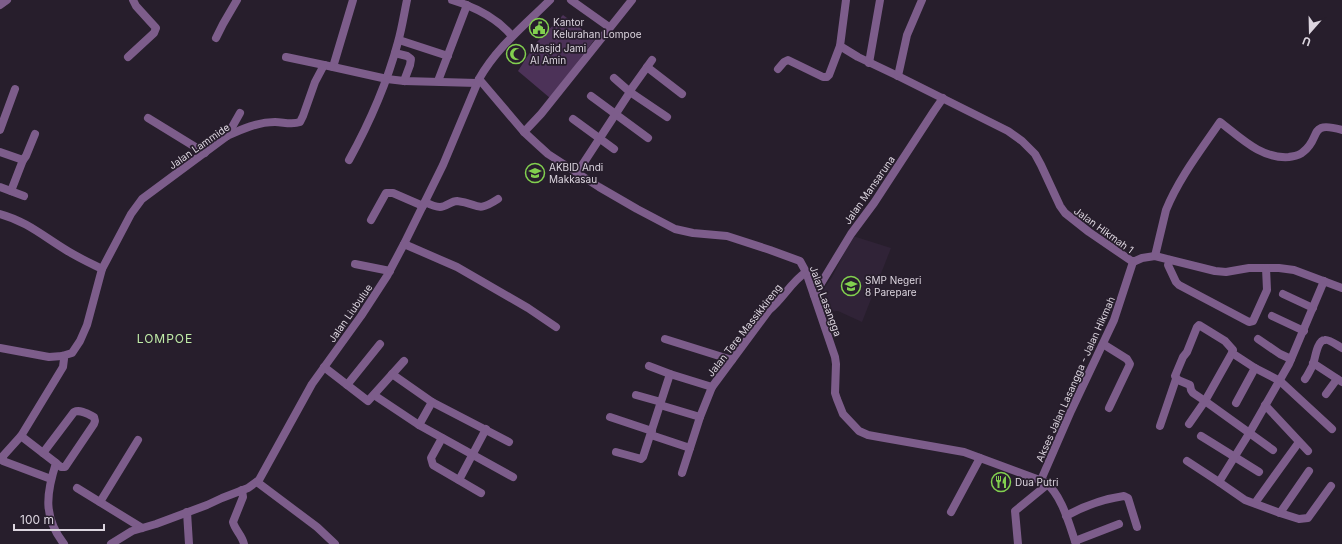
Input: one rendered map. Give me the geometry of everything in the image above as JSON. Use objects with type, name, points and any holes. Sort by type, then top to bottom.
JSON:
[{"type":"street","points":[[0,5],[7,0]]},
{"type":"street","points":[[128,57],[154,33],[156,28],[136,6],[133,0]]},
{"type":"street","points":[[216,38],[234,0]]},
{"type":"street","points":[[328,66],[353,0]]},
{"type":"street","points":[[349,160],[370,119],[387,79],[399,40],[407,0]]},
{"type":"street","points":[[452,0],[467,5],[492,17],[512,36]]},
{"type":"street","points":[[571,0],[609,28]]},
{"type":"street","points":[[524,132],[541,114],[632,0]]},
{"type":"street","points":[[778,69],[785,61],[788,60],[823,77],[827,77],[829,75],[840,46],[846,0]]},
{"type":"street","points":[[869,63],[880,0]]},
{"type":"street","points":[[898,76],[907,35],[922,0]]},
{"type":"street","name":"Jalan Liubulue","points":[[257,482],[312,384],[361,316],[390,271],[443,165],[478,81],[512,36],[548,1]]},
{"type":"street","points":[[438,81],[467,5]]},
{"type":"street","points":[[399,40],[448,56]]},
{"type":"street","name":"Jalan Hikmah 1","points":[[840,46],[869,63],[943,98],[1008,132],[1022,141],[1035,154],[1060,206],[1065,213],[1133,262],[1142,258],[1155,256],[1215,271],[1226,272],[1249,268],[1294,270],[1342,288]]},
{"type":"street","points":[[395,53],[406,56],[410,59],[410,65],[404,81]]},
{"type":"street","points":[[286,57],[387,79],[404,81],[478,81]]},
{"type":"street","points":[[577,173],[652,60]]},
{"type":"street","name":"Jalan Lammide","points":[[62,356],[72,352],[80,341],[91,312],[102,269],[127,219],[142,199],[227,136],[245,128],[264,123],[300,122],[315,82],[328,66]]},
{"type":"street","points":[[647,67],[682,94]]},
{"type":"street","points":[[614,78],[630,92],[667,117]]},
{"type":"street","name":"Jalan Lasangga","points":[[478,81],[524,132],[548,154],[637,209],[675,229],[685,232],[732,238],[796,259],[804,268],[835,356],[835,393],[837,399],[843,414],[854,426],[864,433],[874,436],[951,450],[980,458],[1045,482]]},
{"type":"street","points":[[0,130],[15,89]]},
{"type":"street","points":[[591,96],[648,138]]},
{"type":"street","name":"Jalan Mansaruna","points":[[814,295],[851,234],[943,98]]},
{"type":"street","points":[[227,136],[240,113]]},
{"type":"street","points":[[148,118],[206,152]]},
{"type":"street","points":[[573,120],[614,149]]},
{"type":"street","points":[[1155,256],[1169,202],[1175,190],[1220,122],[1258,151],[1279,157],[1300,155],[1305,151],[1319,129],[1325,126],[1342,130]]},
{"type":"street","points":[[12,191],[23,160],[35,134]]},
{"type":"street","points":[[0,152],[23,160]]},
{"type":"street","points":[[0,187],[24,196]]},
{"type":"street","points":[[371,220],[386,193],[440,207],[454,201],[458,201],[479,207],[486,206],[498,199]]},
{"type":"street","points":[[0,214],[28,224],[66,250],[102,269]]},
{"type":"street","points":[[404,244],[457,267],[528,308],[556,327]]},
{"type":"street","points":[[1170,260],[1168,265],[1176,282],[1249,322],[1253,320],[1267,290],[1266,268]]},
{"type":"street","name":"Akses Jalan Lasangga - Jalan Hikmah","points":[[1045,482],[1071,411],[1114,320],[1133,262]]},
{"type":"street","points":[[355,264],[390,271]]},
{"type":"street","name":"Jalan Tere Massikkireng","points":[[649,366],[712,387],[769,310],[772,302],[804,268]]},
{"type":"street","points":[[1219,482],[1280,381],[1304,331],[1324,281]]},
{"type":"street","points":[[1283,294],[1313,308]]},
{"type":"street","points":[[1272,316],[1304,331]]},
{"type":"street","points":[[1160,426],[1176,379],[1175,376],[1198,325],[1200,325],[1225,341],[1233,350],[1205,401],[1189,424]]},
{"type":"street","points":[[664,339],[732,360]]},
{"type":"street","points":[[1258,339],[1280,354],[1291,358]]},
{"type":"street","points":[[1305,380],[1313,363],[1319,344],[1324,340],[1327,340],[1342,348]]},
{"type":"street","points":[[347,385],[380,344]]},
{"type":"street","points":[[1103,344],[1127,359],[1130,364],[1109,408]]},
{"type":"street","points":[[0,348],[49,357],[62,356],[64,359],[63,367],[21,436],[3,456],[2,461],[51,479]]},
{"type":"street","points":[[1232,353],[1255,368],[1280,381],[1332,428]]},
{"type":"street","points":[[324,367],[368,401],[404,361]]},
{"type":"street","points":[[1313,363],[1340,380],[1326,394]]},
{"type":"street","points":[[1236,403],[1255,368]]},
{"type":"street","points":[[392,374],[432,402],[509,442]]},
{"type":"street","points":[[616,452],[641,459],[645,454],[670,374]]},
{"type":"street","points":[[1176,379],[1190,385],[1193,393],[1250,432],[1273,450]]},
{"type":"street","points":[[682,473],[700,417],[712,387]]},
{"type":"street","points":[[374,395],[419,425],[513,477]]},
{"type":"street","points":[[636,395],[700,417]]},
{"type":"street","points":[[419,425],[432,402]]},
{"type":"street","points":[[1265,405],[1308,451]]},
{"type":"street","points":[[21,436],[61,467],[65,467],[94,424],[94,417],[77,410],[74,412],[43,453]]},
{"type":"street","points":[[610,417],[690,448]]},
{"type":"street","points":[[458,480],[486,430]]},
{"type":"street","points":[[1201,436],[1259,472]]},
{"type":"street","points":[[442,438],[431,458],[433,464],[481,493]]},
{"type":"street","points":[[100,502],[138,440]]},
{"type":"street","points":[[1255,503],[1299,442]]},
{"type":"street","points":[[951,512],[980,458]]},
{"type":"street","points":[[1187,461],[1245,500],[1299,519],[1308,518],[1331,486]]},
{"type":"street","points":[[56,463],[51,479],[48,513],[55,530],[64,544]]},
{"type":"street","points":[[1280,513],[1309,471]]},
{"type":"street","points":[[111,544],[142,528],[156,524],[248,488],[257,482],[317,527],[335,544]]},
{"type":"street","points":[[1018,544],[1015,511],[1045,482],[1059,500],[1075,543],[1119,524]]},
{"type":"street","points":[[77,488],[142,528]]},
{"type":"street","points":[[242,490],[243,497],[233,522],[241,534],[244,544]]},
{"type":"street","points":[[1066,516],[1097,502],[1124,496],[1128,498],[1137,527]]},
{"type":"street","points":[[187,512],[189,544]]},
{"type":"shaded area","points":[[563,15],[595,39],[550,98],[518,71],[536,43]]},
{"type":"shaded area","name":"SMP Negeri 8 Parepare","points":[[853,236],[891,248],[862,322],[838,311],[823,312],[820,294],[832,277]]},
{"type":"place","name":"Kantor Kelurahan Lompoe","points":[[539,28]]},
{"type":"place","name":"Masjid Jami Al Amin","points":[[516,54]]},
{"type":"place","name":"AKBID Andi Makkasau","points":[[535,173]]},
{"type":"place","name":"SMP Negeri 8 Parepare","points":[[851,286]]},
{"type":"place","name":"Dua Putri","points":[[1001,482]]},
{"type":"district","name":"LOMPOE","points":[[165,339]]}]
